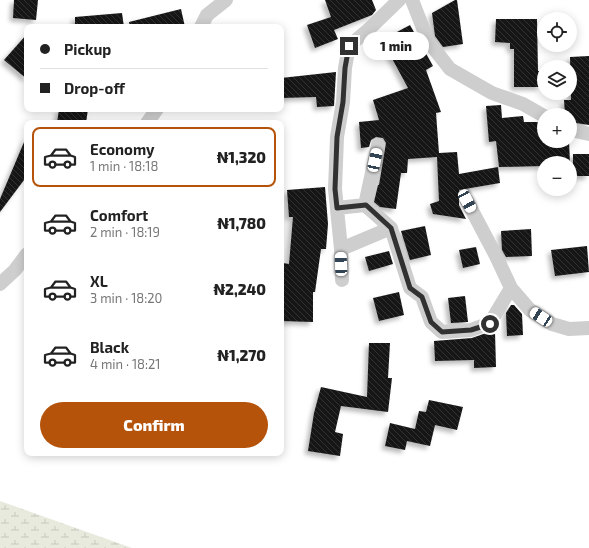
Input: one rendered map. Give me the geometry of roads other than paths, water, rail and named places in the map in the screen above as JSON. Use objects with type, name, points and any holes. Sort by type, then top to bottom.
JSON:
[{"type":"street","points":[[203,24],[207,16],[226,0]]},
{"type":"street","points":[[342,280],[341,249],[335,189],[337,137],[343,102],[345,68],[349,46],[399,0]]},
{"type":"street","points":[[412,0],[428,40],[450,69],[492,93],[523,104],[537,112]]},
{"type":"street","points":[[577,131],[589,134]]},
{"type":"street","points":[[366,205],[378,145]]},
{"type":"street","points":[[467,201],[511,288],[530,310],[552,324],[569,329],[589,328]]},
{"type":"street","points":[[337,208],[366,205],[391,228],[410,288],[422,297],[431,322],[442,332],[471,330],[490,324],[511,288]]},
{"type":"street","points":[[341,249],[391,228]]},
{"type":"street","points":[[0,284],[24,258]]}]
